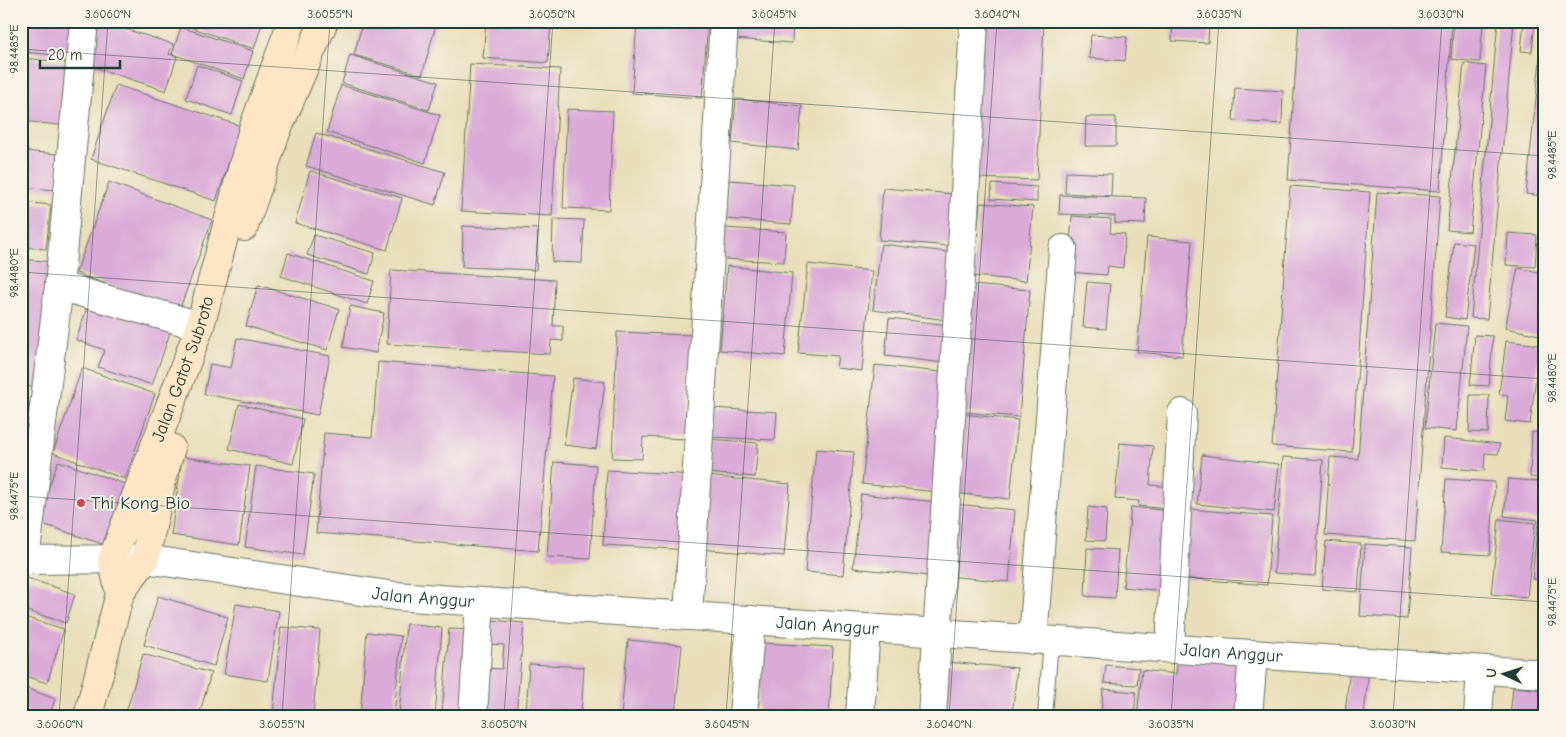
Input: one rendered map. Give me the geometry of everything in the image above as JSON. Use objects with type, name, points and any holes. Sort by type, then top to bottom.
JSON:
[{"type":"main road","name":"Jalan Gatot Subroto","points":[[112,560],[200,326],[264,132],[292,21]]},
{"type":"main road","points":[[88,716],[120,593],[145,559],[162,475],[264,132],[324,21]]},
{"type":"main road","points":[[112,560],[120,593]]},
{"type":"street","points":[[23,560],[59,286],[84,21]]},
{"type":"street","points":[[688,616],[724,21]]},
{"type":"street","points":[[932,716],[964,215],[974,21]]},
{"type":"street","points":[[1042,640],[1063,249]]},
{"type":"street","points":[[59,286],[200,326]]},
{"type":"street","points":[[1170,649],[1182,413]]},
{"type":"street","name":"Jalan Anggur","points":[[23,560],[145,559],[394,596],[1545,674]]},
{"type":"street","points":[[473,716],[480,602]]},
{"type":"street","points":[[744,716],[751,620]]},
{"type":"street","points":[[860,716],[866,628]]},
{"type":"street","points":[[1248,716],[1253,654]]},
{"type":"street","points":[[1478,716],[1481,670]]},
{"type":"lane","points":[[1042,640],[1045,716]]},
{"type":"building","points":[[21,21],[72,21],[68,56],[21,52]]},
{"type":"building","points":[[99,21],[173,44],[169,54],[177,57],[166,91],[85,64]]},
{"type":"building","points":[[188,21],[263,21],[254,49],[187,26]]},
{"type":"building","points":[[363,21],[437,21],[422,75],[354,55]]},
{"type":"building","points":[[486,21],[551,21],[548,63],[483,58]]},
{"type":"building","points":[[637,21],[708,21],[702,98],[632,93]]},
{"type":"building","points":[[734,21],[793,21],[792,43],[733,39]]},
{"type":"building","points":[[979,21],[1044,21],[1037,180],[972,178]]},
{"type":"building","points":[[1173,21],[1209,21],[1208,43],[1172,41]]},
{"type":"building","points":[[1299,21],[1452,21],[1440,191],[1288,180]]},
{"type":"building","points":[[1454,21],[1483,21],[1480,62],[1451,59]]},
{"type":"building","points":[[1498,21],[1514,21],[1487,319],[1471,318]]},
{"type":"building","points":[[1524,21],[1535,21],[1532,52],[1521,51]]},
{"type":"building","points":[[181,27],[253,51],[244,79],[172,54]]},
{"type":"building","points":[[1091,35],[1127,37],[1125,61],[1089,58]]},
{"type":"building","points":[[1541,50],[1545,50],[1545,196],[1526,194]]},
{"type":"building","points":[[350,55],[438,82],[429,110],[342,83]]},
{"type":"building","points":[[21,58],[74,63],[68,126],[21,121]]},
{"type":"building","points":[[1464,63],[1486,66],[1470,232],[1447,230]]},
{"type":"building","points":[[470,64],[560,69],[552,216],[461,211]]},
{"type":"building","points":[[197,65],[243,81],[232,115],[186,99]]},
{"type":"building","points":[[116,85],[241,126],[216,201],[91,159]]},
{"type":"building","points":[[341,85],[440,115],[425,163],[327,132]]},
{"type":"building","points":[[1235,88],[1283,91],[1282,124],[1233,121]]},
{"type":"building","points":[[736,99],[802,106],[798,150],[732,143]]},
{"type":"building","points":[[567,109],[613,111],[609,210],[563,208]]},
{"type":"building","points":[[1086,117],[1116,117],[1116,146],[1085,146]]},
{"type":"building","points":[[316,133],[445,172],[435,205],[306,166]]},
{"type":"building","points":[[21,151],[59,154],[56,190],[21,187]]},
{"type":"building","points":[[310,171],[402,198],[387,250],[295,223]]},
{"type":"building","points":[[1066,172],[1112,174],[1111,196],[1065,193]]},
{"type":"building","points":[[729,180],[794,185],[791,224],[726,219]]},
{"type":"building","points":[[109,182],[212,220],[179,311],[76,273]]},
{"type":"building","points":[[992,184],[1037,187],[1037,202],[991,199]]},
{"type":"building","points":[[1290,186],[1370,192],[1352,452],[1272,446]]},
{"type":"building","points":[[883,188],[954,194],[950,246],[879,240]]},
{"type":"building","points":[[1377,192],[1440,196],[1415,541],[1325,535],[1330,457],[1358,459]]},
{"type":"building","points":[[1060,195],[1146,198],[1145,224],[1115,223],[1115,216],[1059,214]]},
{"type":"building","points":[[21,202],[51,205],[46,249],[21,247]]},
{"type":"building","points":[[980,203],[1033,207],[1026,281],[973,276]]},
{"type":"building","points":[[1072,216],[1111,219],[1110,233],[1125,234],[1123,268],[1108,266],[1107,275],[1068,272]]},
{"type":"building","points":[[553,219],[584,220],[582,263],[552,262]]},
{"type":"building","points":[[463,226],[538,229],[536,270],[462,267]]},
{"type":"building","points":[[725,228],[786,232],[784,262],[723,259]]},
{"type":"building","points":[[1508,233],[1537,235],[1535,267],[1506,265]]},
{"type":"building","points":[[314,235],[375,253],[369,274],[307,255]]},
{"type":"building","points":[[1147,237],[1192,241],[1182,356],[1137,352]]},
{"type":"building","points":[[1454,242],[1474,244],[1465,320],[1445,317]]},
{"type":"building","points":[[881,244],[956,253],[947,320],[873,310]]},
{"type":"building","points":[[288,253],[374,281],[367,304],[281,276]]},
{"type":"building","points":[[21,259],[54,262],[44,388],[21,386]]},
{"type":"building","points":[[808,264],[872,271],[862,371],[836,368],[838,356],[798,353]]},
{"type":"building","points":[[727,266],[792,273],[785,356],[720,350]]},
{"type":"building","points":[[1518,268],[1545,273],[1545,336],[1505,328]]},
{"type":"building","points":[[391,270],[555,280],[553,326],[563,326],[563,341],[551,340],[550,354],[387,344]]},
{"type":"building","points":[[1087,282],[1110,284],[1106,329],[1083,327]]},
{"type":"building","points":[[258,285],[339,309],[327,350],[246,326]]},
{"type":"building","points":[[972,285],[1030,290],[1019,417],[961,412]]},
{"type":"building","points":[[90,299],[172,327],[152,385],[98,367],[105,350],[76,340]]},
{"type":"building","points":[[350,306],[384,313],[376,353],[343,347]]},
{"type":"building","points":[[889,318],[949,325],[944,363],[885,356]]},
{"type":"building","points":[[1435,323],[1467,326],[1457,431],[1425,428]]},
{"type":"building","points":[[617,332],[691,335],[686,439],[643,437],[642,459],[612,458]]},
{"type":"building","points":[[1475,335],[1493,336],[1489,386],[1470,385]]},
{"type":"building","points":[[237,338],[330,356],[318,415],[204,394],[210,364],[231,368]]},
{"type":"building","points":[[1506,341],[1540,345],[1530,424],[1505,421],[1508,395],[1499,394]]},
{"type":"building","points":[[378,362],[553,376],[538,551],[316,533],[324,433],[372,437]]},
{"type":"building","points":[[875,365],[950,373],[937,492],[862,484]]},
{"type":"building","points":[[82,368],[155,394],[125,479],[53,453]]},
{"type":"building","points":[[573,378],[605,382],[596,449],[564,445]]},
{"type":"building","points":[[1470,395],[1489,395],[1488,433],[1469,432]]},
{"type":"building","points":[[21,401],[29,402],[26,431],[21,430]]},
{"type":"building","points":[[239,404],[303,419],[293,464],[229,449]]},
{"type":"building","points":[[710,408],[777,412],[775,440],[709,437]]},
{"type":"building","points":[[961,414],[1018,420],[1010,499],[953,493]]},
{"type":"building","points":[[1532,432],[1545,433],[1545,478],[1530,477]]},
{"type":"building","points":[[1444,438],[1500,444],[1498,454],[1485,453],[1484,471],[1442,467]]},
{"type":"building","points":[[709,439],[758,443],[755,477],[706,473]]},
{"type":"building","points":[[21,440],[29,440],[21,508]]},
{"type":"building","points":[[1120,443],[1153,446],[1150,485],[1170,487],[1168,509],[1138,506],[1139,501],[1115,499]]},
{"type":"building","points":[[816,449],[854,452],[843,575],[805,572]]},
{"type":"building","points":[[1202,455],[1279,464],[1274,512],[1197,504]]},
{"type":"building","points":[[182,457],[250,466],[239,545],[171,535]]},
{"type":"building","points":[[1283,457],[1323,460],[1315,576],[1274,573]]},
{"type":"building","name":"Thi Kong Bio","points":[[58,461],[125,484],[105,545],[37,522]]},
{"type":"building","points":[[554,462],[596,465],[590,559],[547,557]]},
{"type":"building","points":[[256,466],[314,474],[303,555],[245,547]]},
{"type":"building","points":[[607,470],[695,475],[691,550],[603,545]]},
{"type":"building","points":[[705,476],[790,484],[784,556],[699,549]]},
{"type":"building","points":[[1446,479],[1495,482],[1490,555],[1441,552]]},
{"type":"building","points":[[1508,479],[1545,482],[1545,580],[1532,579],[1538,520],[1504,516]]},
{"type":"building","points":[[861,494],[937,502],[930,576],[853,568]]},
{"type":"building","points":[[955,504],[1015,510],[1009,582],[948,576]]},
{"type":"building","points":[[1088,507],[1107,509],[1105,541],[1086,540]]},
{"type":"building","points":[[1131,507],[1171,511],[1163,591],[1123,587]]},
{"type":"building","points":[[1188,509],[1272,516],[1267,585],[1183,578]]},
{"type":"building","points":[[1499,519],[1535,523],[1527,597],[1491,594]]},
{"type":"building","points":[[1326,541],[1361,544],[1358,592],[1322,589]]},
{"type":"building","points":[[1365,544],[1412,547],[1407,619],[1360,616]]},
{"type":"building","points":[[1087,548],[1118,550],[1115,598],[1085,596]]},
{"type":"building","points":[[21,576],[75,594],[66,623],[21,609]]},
{"type":"building","points":[[158,596],[228,617],[214,666],[144,645]]},
{"type":"building","points":[[236,604],[279,611],[268,681],[224,674]]},
{"type":"building","points":[[21,616],[64,629],[47,683],[21,675]]},
{"type":"building","points":[[491,620],[524,623],[516,716],[480,716],[485,668],[502,669],[504,645],[489,644]]},
{"type":"building","points":[[406,624],[442,628],[435,716],[399,716]]},
{"type":"building","points":[[281,627],[320,630],[313,716],[273,716]]},
{"type":"building","points":[[449,629],[474,630],[468,715],[442,713]]},
{"type":"building","points":[[367,632],[401,636],[394,716],[360,716]]},
{"type":"building","points":[[628,640],[682,645],[675,716],[621,716]]},
{"type":"building","points":[[762,643],[833,647],[829,716],[758,716]]},
{"type":"building","points":[[143,654],[211,673],[199,716],[125,716]]},
{"type":"building","points":[[1178,655],[1240,661],[1242,716],[1137,716],[1142,670],[1176,674]]},
{"type":"building","points":[[946,662],[1017,668],[1012,716],[940,716]]},
{"type":"building","points":[[529,664],[584,667],[581,716],[526,716]]},
{"type":"building","points":[[1106,665],[1139,668],[1137,685],[1104,683]]},
{"type":"building","points":[[1350,667],[1369,669],[1364,715],[1345,713]]},
{"type":"building","points":[[21,686],[55,699],[49,716],[21,716]]},
{"type":"building","points":[[1513,687],[1545,690],[1545,716],[1510,716]]},
{"type":"building","points":[[1103,689],[1136,692],[1134,716],[1101,716]]},
{"type":"place","name":"Thi Kong Bio","points":[[81,503]]}]
